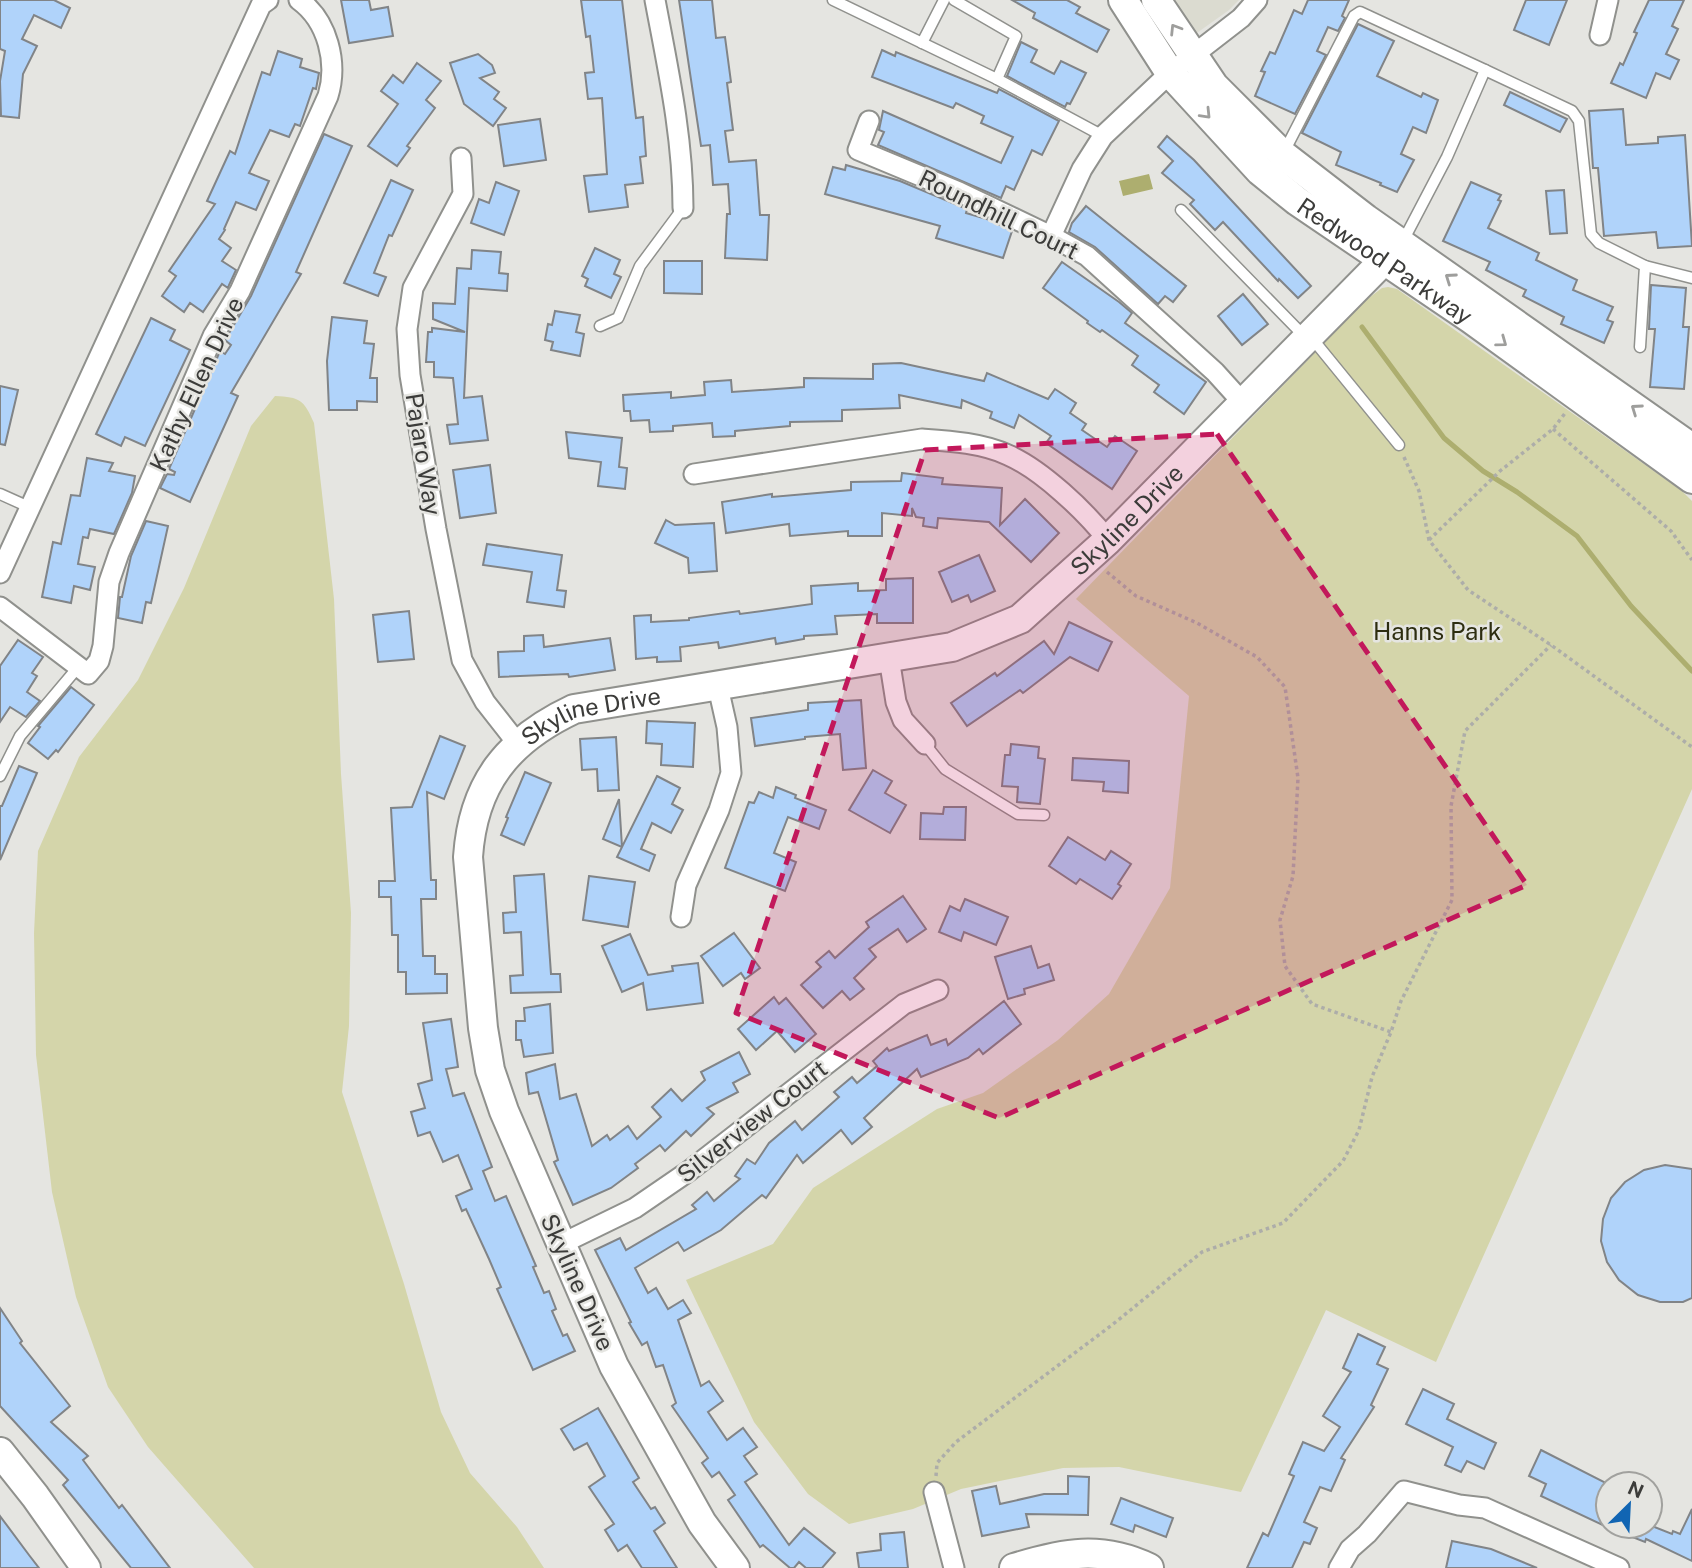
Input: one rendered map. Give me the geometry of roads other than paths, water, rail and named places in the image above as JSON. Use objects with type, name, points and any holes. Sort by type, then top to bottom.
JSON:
[{"type":"street","points":[[0,573],[261,5],[268,0]]},
{"type":"street","name":"Kathy Ellen Drive","points":[[79,666],[88,674],[99,661],[109,582],[119,554],[213,336],[240,291],[328,96],[332,82],[332,59],[324,34],[311,8],[299,0]]},
{"type":"street","points":[[655,0],[678,125],[683,166],[683,208]]},
{"type":"street","name":"Redwood Parkway","points":[[1123,0],[1181,65],[1260,171],[1297,201],[1393,252],[1692,448]]},
{"type":"street","name":"Redwood Parkway","points":[[1156,0],[1181,65],[1213,86],[1283,155],[1366,219],[1393,252],[1482,327],[1692,479]]},
{"type":"street","points":[[1051,236],[1082,169],[1104,136],[1181,65],[1241,18],[1258,0]]},
{"type":"street","points":[[1600,35],[1608,0]]},
{"type":"street","name":"Roundhill Court","points":[[869,121],[858,150],[959,192],[1087,256],[1216,372],[1243,404]]},
{"type":"street","name":"Pajaro Way","points":[[461,158],[463,194],[413,288],[407,329],[410,375],[462,660],[485,702],[518,744]]},
{"type":"street","name":"Skyline Drive","points":[[734,1568],[702,1523],[614,1366],[504,1111],[490,1070],[483,1028],[468,857],[470,829],[477,804],[500,764],[518,744],[547,722],[574,709],[953,648],[1020,620],[1099,548],[1393,252]]},
{"type":"street","points":[[694,474],[922,439],[948,440],[1009,455],[1049,482],[1077,505],[1099,548]]},
{"type":"street","points":[[0,607],[79,666]]},
{"type":"street","points":[[889,658],[896,702],[903,720],[925,744]]},
{"type":"street","points":[[681,917],[686,885],[732,773],[727,727],[718,687]]},
{"type":"street","name":"Silverview Court","points":[[561,1244],[635,1208],[699,1163],[904,1004],[938,990]]},
{"type":"street","points":[[0,1452],[36,1496],[86,1568]]},
{"type":"street","points":[[1339,1568],[1350,1549],[1367,1534],[1404,1491],[1459,1505],[1485,1508],[1619,1568]]},
{"type":"street","points":[[934,1492],[954,1568]]},
{"type":"street","points":[[1014,1568],[1049,1558],[1088,1552],[1112,1555],[1150,1568]]},
{"type":"lane","points":[[832,0],[997,79],[1104,136]]},
{"type":"lane","points":[[922,43],[944,0]]},
{"type":"lane","points":[[954,0],[1016,36],[997,79]]},
{"type":"lane","points":[[1283,155],[1354,16],[1360,12],[1572,110],[1579,121],[1591,234],[1599,243],[1645,267],[1692,278]]},
{"type":"lane","points":[[1393,252],[1447,157],[1485,71]]},
{"type":"lane","points":[[600,326],[618,318],[640,266],[683,208]]},
{"type":"lane","points":[[1181,211],[1309,338],[1399,445]]},
{"type":"lane","points":[[1640,347],[1645,267]]},
{"type":"lane","points":[[0,494],[29,507]]},
{"type":"lane","points":[[0,776],[20,736],[79,666]]},
{"type":"lane","points":[[925,744],[945,769],[1018,814],[1044,815]]},
{"type":"waterway","points":[[1362,327],[1444,438],[1483,471],[1577,536],[1631,606],[1692,671]]},
{"type":"park label","name":"Hanns Park","points":[[1437,631]]}]
